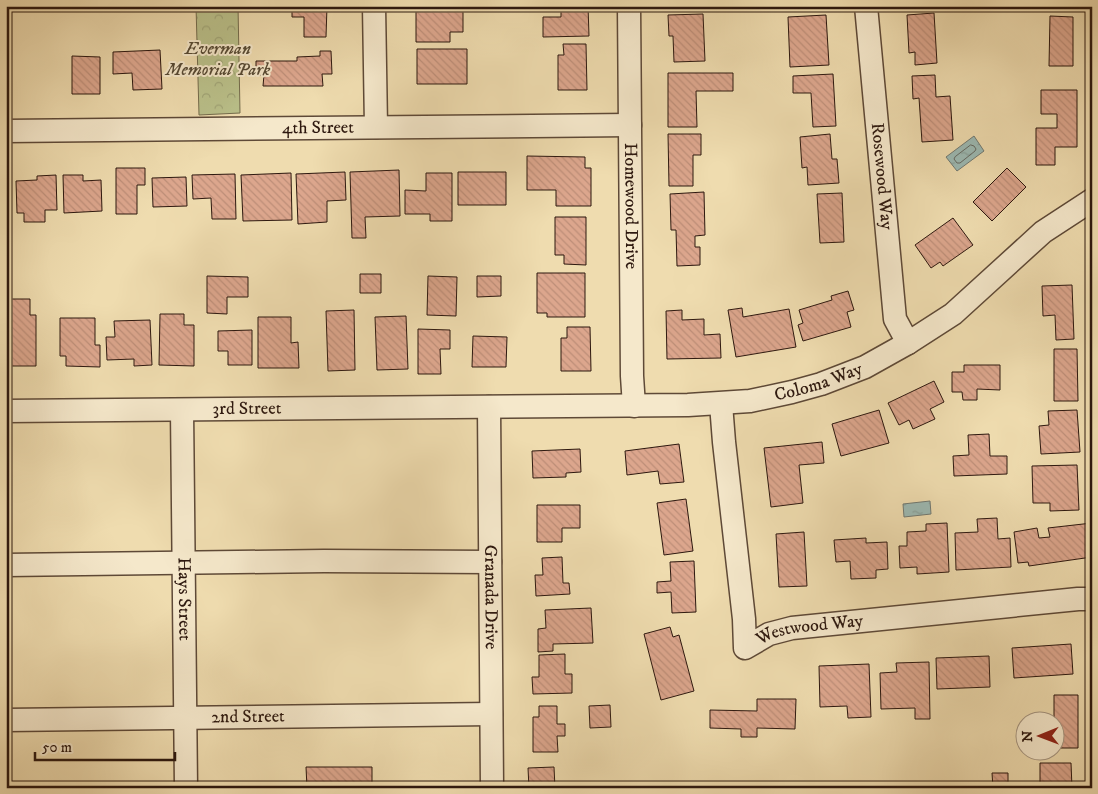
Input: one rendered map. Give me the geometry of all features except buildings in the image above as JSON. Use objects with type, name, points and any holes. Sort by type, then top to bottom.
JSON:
[{"type":"street","points":[[374,6],[376,127]]},
{"type":"street","name":"Homewood Drive","points":[[629,6],[632,376],[634,406]]},
{"type":"street","name":"Rosewood Way","points":[[866,6],[895,319],[908,343]]},
{"type":"street","name":"4th Street","points":[[6,131],[630,125]]},
{"type":"street","name":"Coloma Way","points":[[489,407],[688,406],[721,404],[750,401],[822,384],[865,367],[908,343],[953,314],[1043,232],[1092,200]]},
{"type":"street","name":"Westwood Way","points":[[721,404],[744,619],[744,648],[769,634],[792,628],[1092,599]]},
{"type":"street","name":"3rd Street","points":[[6,411],[489,407]]},
{"type":"street","name":"Granada Drive","points":[[489,407],[492,788]]},
{"type":"street","name":"Hays Street","points":[[182,410],[186,788]]},
{"type":"street","points":[[6,565],[324,561],[490,562]]},
{"type":"street","name":"2nd Street","points":[[6,720],[492,714]]},
{"type":"green space","name":"Everman Memorial Park","points":[[196,6],[238,6],[240,113],[199,115]]},
{"type":"water","points":[[974,136],[984,151],[957,171],[946,157]]},
{"type":"water","points":[[930,501],[931,514],[904,517],[903,504]]}]
